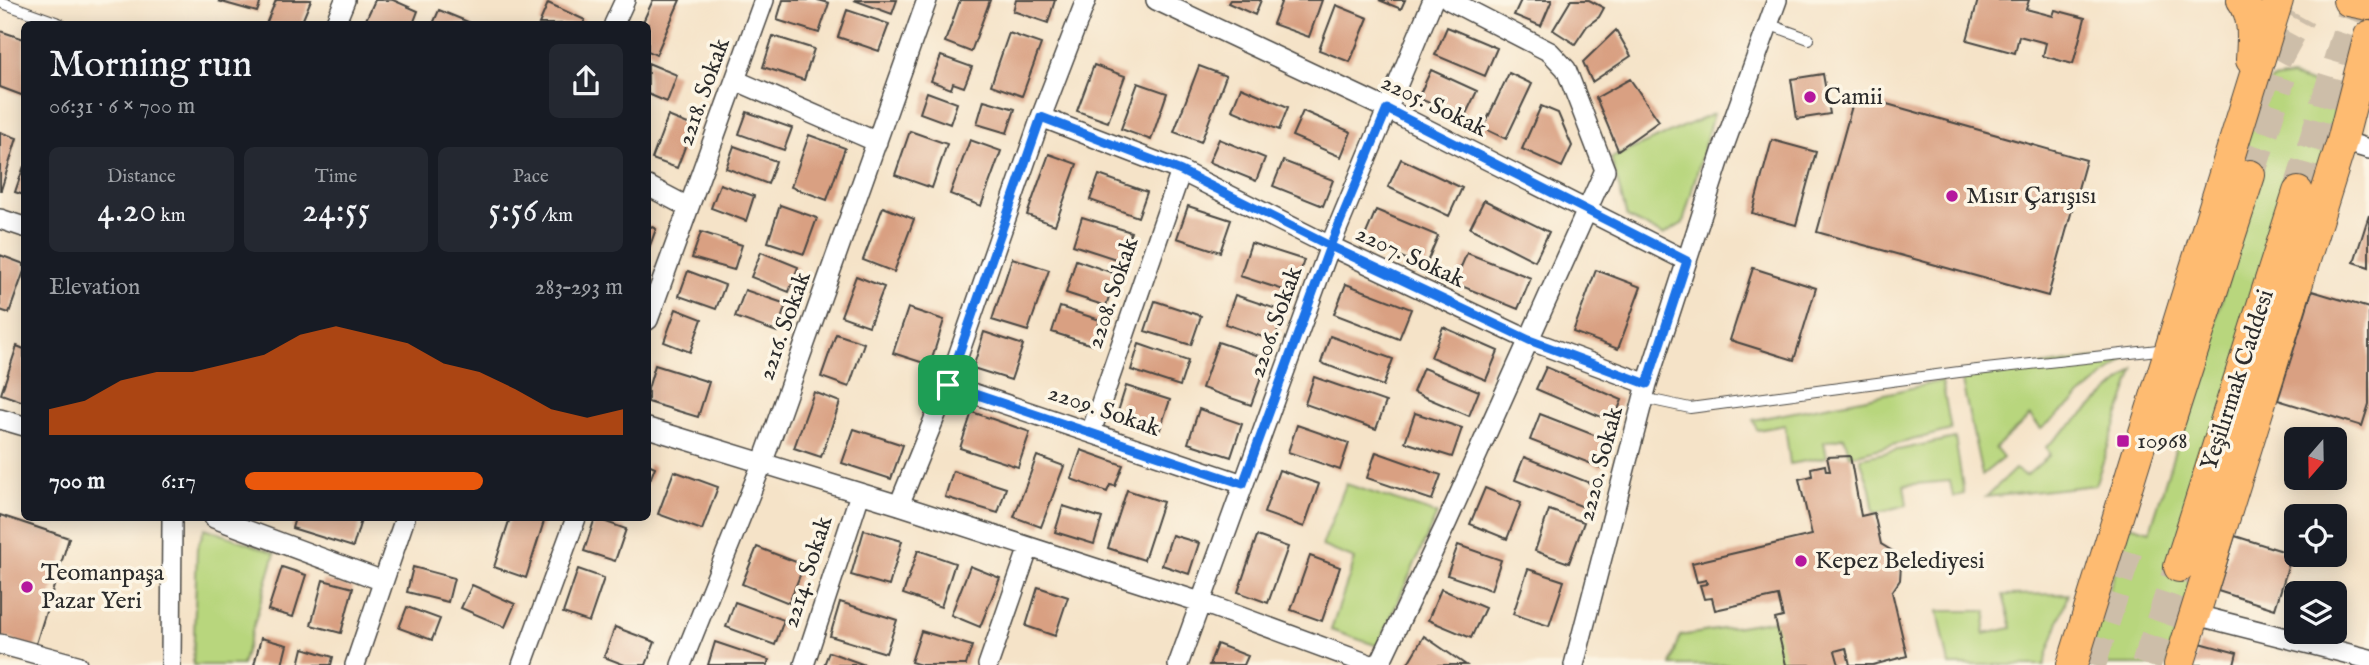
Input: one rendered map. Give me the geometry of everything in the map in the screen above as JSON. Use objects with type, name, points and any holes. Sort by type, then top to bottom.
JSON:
[{"type":"highway","points":[[2349,0],[2369,4]]},
{"type":"main road","points":[[2242,0],[2247,6],[2252,30],[2248,97]]},
{"type":"main road","points":[[2072,665],[2278,0]]},
{"type":"main road","points":[[2179,665],[2355,145],[2369,36]]},
{"type":"main road","points":[[2130,543],[2250,175]]},
{"type":"main road","name":"Yeşilırmak Caddesi","points":[[2179,568],[2298,192]]},
{"type":"street","points":[[336,21],[345,0]]},
{"type":"street","points":[[615,21],[625,0]]},
{"type":"street","name":"2218. Sokak","points":[[651,312],[764,0]]},
{"type":"street","name":"2216. Sokak","points":[[681,665],[762,464],[927,0]]},
{"type":"street","points":[[899,505],[948,385],[1041,117],[1086,0]]},
{"type":"street","name":"2205. Sokak","points":[[1156,0],[1387,109],[1687,261]]},
{"type":"street","name":"2206. Sokak","points":[[1178,665],[1330,246],[1433,0]]},
{"type":"street","points":[[1379,665],[1447,522],[1605,170],[1566,69],[1550,52],[1450,0]]},
{"type":"street","name":"2220. Sokak","points":[[1574,665],[1645,391],[1723,149],[1777,0]]},
{"type":"street","points":[[736,80],[877,142]]},
{"type":"street","name":"2207. Sokak","points":[[1041,117],[1181,171],[1330,246],[1529,340],[1645,391]]},
{"type":"street","name":"2208. Sokak","points":[[1091,432],[1181,171]]},
{"type":"street","points":[[651,188],[688,207]]},
{"type":"street","points":[[0,219],[21,226]]},
{"type":"street","name":"2209. Sokak","points":[[948,385],[1243,484]]},
{"type":"street","points":[[0,419],[21,425]]},
{"type":"street","points":[[651,429],[1200,602],[1371,665]]},
{"type":"street","name":"2214. Sokak","points":[[804,665],[860,494]]},
{"type":"street","points":[[171,665],[172,521]]},
{"type":"street","points":[[222,521],[383,581]]},
{"type":"street","points":[[355,665],[404,521]]},
{"type":"street","points":[[522,665],[575,521]]},
{"type":"street","points":[[988,665],[1029,547]]},
{"type":"street","points":[[2196,615],[2369,659]]},
{"type":"street","points":[[0,644],[76,665]]},
{"type":"lane","points":[[0,2],[53,21]]},
{"type":"lane","points":[[1768,24],[1809,39]]},
{"type":"lane","points":[[1645,391],[1690,408],[1959,372],[2171,348]]},
{"type":"green space","points":[[2291,77],[2324,87],[2335,105],[2335,123],[2165,665],[2085,665],[2130,525],[2150,531],[2259,179],[2236,172],[2261,94],[2272,80]]},
{"type":"green space","points":[[1713,114],[1683,223],[1663,235],[1627,217],[1611,158]]},
{"type":"green space","points":[[2132,353],[2041,429],[2030,416],[1995,448],[2003,458],[1982,475],[1961,377]]},
{"type":"green space","points":[[2134,370],[2095,485],[1986,497],[2015,469],[2026,476],[2050,455],[2046,447]]},
{"type":"green space","points":[[1942,381],[1951,430],[1850,456],[1844,437],[1824,442],[1827,457],[1790,464],[1785,425],[1757,430],[1753,420],[1862,399]]},
{"type":"green space","points":[[1955,438],[1964,494],[1953,497],[1950,481],[1904,485],[1907,505],[1874,513],[1870,488],[1860,458]]},
{"type":"green space","points":[[1346,484],[1437,514],[1378,646],[1331,630],[1355,559],[1322,546]]},
{"type":"green space","points":[[205,528],[275,553],[242,665],[193,665],[197,548]]},
{"type":"green space","points":[[2068,594],[2044,665],[1949,665],[1938,611],[1987,611],[1984,634],[2012,628],[2003,595]]},
{"type":"green space","points":[[1782,619],[1791,665],[1671,665],[1680,636]]},
{"type":"building","points":[[257,0],[260,4],[257,12],[218,1]]},
{"type":"building","points":[[276,0],[311,0],[302,21],[267,21]]},
{"type":"building","points":[[375,0],[393,0],[418,11],[414,21],[365,21]]},
{"type":"building","points":[[653,0],[680,0],[656,55],[651,52],[651,21],[643,21]]},
{"type":"building","points":[[783,0],[818,0],[829,3],[819,33],[777,20]]},
{"type":"building","points":[[854,0],[897,0],[892,14]]},
{"type":"building","points":[[960,0],[990,0],[971,52],[945,42]]},
{"type":"building","points":[[1016,0],[1055,0],[1048,23],[1013,11]]},
{"type":"building","points":[[1230,0],[1261,0],[1255,15],[1228,3]]},
{"type":"building","points":[[1282,0],[1322,0],[1309,37],[1273,24]]},
{"type":"building","points":[[1379,0],[1405,0],[1401,9]]},
{"type":"building","points":[[1521,0],[1552,0],[1541,26],[1514,15]]},
{"type":"building","points":[[1571,0],[1589,0],[1604,8],[1575,44],[1553,30]]},
{"type":"building","points":[[1978,0],[2029,0],[2026,9],[2053,16],[2055,10],[2085,18],[2073,64],[2043,56],[2046,43],[2019,36],[2015,53],[1967,40]]},
{"type":"building","points":[[548,3],[585,20],[584,21],[540,21]]},
{"type":"building","points":[[1336,5],[1368,18],[1350,62],[1319,50]]},
{"type":"building","points":[[439,10],[466,21],[434,21]]},
{"type":"building","points":[[847,10],[889,24],[879,51],[838,37]]},
{"type":"building","points":[[1447,27],[1497,48],[1485,76],[1435,55]]},
{"type":"building","points":[[1616,30],[1631,56],[1592,82],[1583,62]]},
{"type":"building","points":[[0,31],[21,38],[21,95],[0,87]]},
{"type":"building","points":[[1009,33],[1041,44],[1022,96],[991,85]]},
{"type":"building","points":[[773,36],[814,49],[804,80],[763,67]]},
{"type":"building","points":[[941,56],[972,67],[964,87],[953,83],[951,89],[931,81]]},
{"type":"building","points":[[651,64],[677,75],[667,102],[651,95]]},
{"type":"building","points":[[1094,65],[1125,76],[1108,122],[1077,111]]},
{"type":"building","points":[[1199,66],[1226,76],[1201,142],[1174,132]]},
{"type":"building","points":[[1431,70],[1477,91],[1464,118],[1418,98]]},
{"type":"building","points":[[1509,73],[1532,84],[1506,139],[1483,128]]},
{"type":"building","name":"Camii","points":[[1823,74],[1830,114],[1797,119],[1791,79]]},
{"type":"building","points":[[1630,79],[1659,121],[1618,150],[1596,98]]},
{"type":"building","points":[[1138,83],[1167,93],[1151,140],[1121,129]]},
{"type":"building","points":[[1241,87],[1288,107],[1279,130],[1232,110]]},
{"type":"building","points":[[927,92],[957,103],[950,124],[920,113]]},
{"type":"building","name":"Mısır Çarışısı","points":[[1855,95],[2086,160],[2048,296],[1817,232]]},
{"type":"building","points":[[984,100],[1015,109],[1007,133],[977,124]]},
{"type":"building","points":[[1541,106],[1558,113],[1572,146],[1562,167],[1522,149]]},
{"type":"building","points":[[1303,111],[1351,132],[1341,157],[1292,136]]},
{"type":"building","points":[[747,112],[792,128],[784,150],[739,134]]},
{"type":"building","points":[[668,116],[693,126],[677,168],[652,159]]},
{"type":"building","points":[[910,131],[947,144],[932,188],[895,175]]},
{"type":"building","points":[[0,132],[17,138],[1,190],[0,190]]},
{"type":"building","points":[[809,135],[845,148],[827,200],[791,187]]},
{"type":"building","points":[[1219,139],[1265,158],[1256,181],[1209,162]]},
{"type":"building","points":[[970,140],[1001,151],[981,206],[950,194]]},
{"type":"building","points":[[1772,140],[1816,152],[1796,225],[1752,213]]},
{"type":"building","points":[[734,146],[776,161],[768,184],[726,168]]},
{"type":"building","points":[[1049,154],[1077,164],[1055,225],[1027,215]]},
{"type":"building","points":[[1401,159],[1462,188],[1449,216],[1388,187]]},
{"type":"building","points":[[1283,161],[1333,180],[1323,206],[1273,186]]},
{"type":"building","points":[[21,175],[21,194],[15,192]]},
{"type":"building","points":[[1099,175],[1147,192],[1138,217],[1090,200]]},
{"type":"building","points":[[720,184],[754,196],[746,221],[711,208]]},
{"type":"building","points":[[1484,200],[1549,232],[1535,261],[1470,228]]},
{"type":"building","points":[[780,205],[817,218],[804,254],[768,242]]},
{"type":"building","points":[[1188,206],[1231,220],[1220,252],[1177,238]]},
{"type":"building","points":[[883,207],[914,219],[894,272],[863,260]]},
{"type":"building","points":[[1376,210],[1438,236],[1425,267],[1363,241]]},
{"type":"building","points":[[2369,215],[2369,267],[2354,262]]},
{"type":"building","points":[[1082,217],[1131,232],[1122,261],[1073,245]]},
{"type":"building","points":[[651,226],[656,229],[651,243]]},
{"type":"building","points":[[701,232],[742,245],[734,270],[692,258]]},
{"type":"building","points":[[1251,243],[1304,260],[1293,293],[1240,276]]},
{"type":"building","points":[[761,252],[798,267],[789,292],[751,277]]},
{"type":"building","points":[[1467,253],[1531,278],[1518,309],[1454,283]]},
{"type":"building","points":[[0,255],[21,263],[21,279],[9,313],[0,310]]},
{"type":"building","points":[[1012,258],[1049,270],[1028,331],[992,320]]},
{"type":"building","points":[[1076,260],[1116,274],[1106,306],[1066,293]]},
{"type":"building","points":[[1753,268],[1816,288],[1794,360],[1730,340]]},
{"type":"building","points":[[1596,270],[1641,287],[1618,349],[1573,332]]},
{"type":"building","points":[[688,271],[725,285],[716,309],[679,296]]},
{"type":"building","points":[[856,276],[884,287],[869,326],[841,316]]},
{"type":"building","points":[[1346,284],[1411,309],[1399,339],[1334,314]]},
{"type":"building","points":[[745,290],[786,304],[777,332],[735,317]]},
{"type":"building","points":[[2312,291],[2369,308],[2369,404],[2362,426],[2278,400]]},
{"type":"building","points":[[1235,295],[1285,312],[1274,341],[1225,324]]},
{"type":"building","points":[[1155,301],[1201,316],[1191,345],[1145,331]]},
{"type":"building","points":[[1060,307],[1100,320],[1092,345],[1052,332]]},
{"type":"building","points":[[908,308],[944,320],[930,365],[893,353]]},
{"type":"building","points":[[676,309],[702,319],[690,352],[664,342]]},
{"type":"building","points":[[1443,327],[1498,351],[1486,380],[1431,357]]},
{"type":"building","points":[[984,332],[1023,345],[1011,380],[973,368]]},
{"type":"building","points":[[836,334],[864,343],[849,387],[821,377]]},
{"type":"building","points":[[1330,336],[1393,359],[1383,386],[1321,363]]},
{"type":"building","points":[[1218,342],[1268,359],[1251,405],[1202,388]]},
{"type":"building","points":[[1139,344],[1188,361],[1180,386],[1131,370]]},
{"type":"building","points":[[17,346],[21,348],[21,401],[1,394]]},
{"type":"building","points":[[655,365],[709,382],[698,417],[651,403],[651,379]]},
{"type":"building","points":[[1546,367],[1622,400],[1613,422],[1536,389]]},
{"type":"building","points":[[1423,368],[1479,391],[1469,416],[1413,392]]},
{"type":"building","points":[[1314,377],[1386,402],[1376,429],[1305,404]]},
{"type":"building","points":[[1126,386],[1170,400],[1159,432],[1116,418]]},
{"type":"building","points":[[814,392],[840,402],[821,457],[794,448]]},
{"type":"building","points":[[1199,409],[1242,424],[1231,457],[1188,443]]},
{"type":"building","points":[[972,412],[1030,432],[1018,467],[960,448]]},
{"type":"building","points":[[1415,413],[1462,428],[1452,457],[1405,442]]},
{"type":"building","points":[[1540,414],[1612,442],[1602,468],[1530,440]]},
{"type":"building","points":[[1297,425],[1349,443],[1340,470],[1288,452]]},
{"type":"building","points":[[854,429],[903,445],[891,479],[842,463]]},
{"type":"building","points":[[1081,450],[1123,465],[1115,486],[1110,485],[1107,492],[1071,479]]},
{"type":"building","points":[[1376,452],[1441,475],[1432,500],[1367,478]]},
{"type":"building","points":[[1037,456],[1064,466],[1041,527],[1014,517]]},
{"type":"building","name":"Kepez Belediyesi","points":[[1850,456],[1861,516],[1874,513],[1881,544],[1894,552],[1901,565],[1900,580],[1892,592],[1907,656],[1873,665],[1850,665],[1846,648],[1835,651],[1839,665],[1786,665],[1775,619],[1783,617],[1778,596],[1715,610],[1712,598],[1704,599],[1700,585],[1707,584],[1706,580],[1697,582],[1692,563],[1812,535],[1799,479],[1812,476],[1811,468],[1825,465],[1826,471],[1830,471],[1827,457]]},
{"type":"building","points":[[1524,457],[1595,485],[1586,508],[1515,480]]},
{"type":"building","points":[[1279,470],[1319,484],[1304,527],[1264,513]]},
{"type":"building","points":[[674,471],[718,487],[702,530],[658,514]]},
{"type":"building","points":[[953,471],[1006,488],[998,513],[945,497]]},
{"type":"building","points":[[1485,488],[1521,503],[1507,539],[1470,524]]},
{"type":"building","points":[[1127,490],[1163,502],[1144,560],[1108,548]]},
{"type":"building","points":[[1063,506],[1102,518],[1094,544],[1055,532]]},
{"type":"building","points":[[1549,510],[1584,522],[1569,563],[1535,551]]},
{"type":"building","name":"Teomanpaşa Pazar Yeri","points":[[0,515],[69,538],[35,647],[0,636]]},
{"type":"building","points":[[294,521],[361,521],[353,547],[292,528]]},
{"type":"building","points":[[509,521],[544,521],[526,578],[494,567]]},
{"type":"building","points":[[594,521],[603,521],[626,529],[615,561],[584,551]]},
{"type":"building","points":[[864,530],[902,541],[889,586],[851,575]]},
{"type":"building","points":[[1172,535],[1199,543],[1189,574],[1162,565]]},
{"type":"building","points":[[1257,536],[1288,547],[1268,603],[1238,592]]},
{"type":"building","points":[[2235,536],[2284,551],[2284,567],[2288,567],[2275,609],[2218,591]]},
{"type":"building","points":[[1458,545],[1501,560],[1491,590],[1447,575]]},
{"type":"building","points":[[757,547],[804,565],[789,603],[742,584]]},
{"type":"building","points":[[918,550],[955,563],[941,607],[903,594]]},
{"type":"building","points":[[1310,556],[1340,567],[1322,621],[1291,610]]},
{"type":"building","points":[[970,566],[1000,578],[980,627],[951,615]]},
{"type":"building","points":[[282,567],[306,575],[293,617],[268,610]]},
{"type":"building","points":[[413,567],[454,578],[448,602],[407,592]]},
{"type":"building","points":[[578,569],[604,578],[589,622],[563,613]]},
{"type":"building","points":[[1528,569],[1564,581],[1549,626],[1513,614]]},
{"type":"building","points":[[323,580],[353,588],[341,633],[311,625]]},
{"type":"building","points":[[472,585],[515,604],[505,627],[461,608]]},
{"type":"building","points":[[1038,587],[1068,597],[1055,636],[1026,626]]},
{"type":"building","points":[[1441,589],[1485,608],[1471,638],[1428,620]]},
{"type":"building","points":[[735,602],[784,620],[775,645],[726,627]]},
{"type":"building","points":[[840,602],[897,620],[886,653],[830,636]]},
{"type":"building","points":[[407,607],[440,619],[432,640],[399,628]]},
{"type":"building","points":[[615,627],[655,642],[646,665],[625,665],[604,657]]},
{"type":"building","points":[[921,631],[972,646],[966,665],[921,665],[911,662]]},
{"type":"building","points":[[1424,636],[1466,665],[1409,665]]},
{"type":"building","points":[[261,638],[287,645],[282,665],[254,665]]},
{"type":"building","points":[[715,642],[769,660],[767,665],[708,665]]},
{"type":"building","points":[[2200,643],[2237,653],[2234,665],[2194,665]]},
{"type":"building","points":[[1217,644],[1248,656],[1244,665],[1209,665]]},
{"type":"building","points":[[303,648],[333,657],[331,665],[299,665]]},
{"type":"building","points":[[829,652],[865,665],[824,665]]},
{"type":"tunnel","points":[[2298,192],[2357,0]]},
{"type":"tunnel","points":[[2255,99],[2300,16]]},
{"type":"tunnel","points":[[2250,175],[2281,77]]},
{"type":"tunnel","points":[[2091,665],[2130,543]]},
{"type":"tunnel","points":[[2146,665],[2179,567]]},
{"type":"place","name":"Camii","points":[[1810,97]]},
{"type":"place","name":"Mısır Çarışısı","points":[[1952,196]]},
{"type":"place","name":"10968","points":[[2123,441]]},
{"type":"place","name":"Kepez Belediyesi","points":[[1801,561]]},
{"type":"place","name":"Teomanpaşa Pazar Yeri","points":[[27,587]]},
{"type":"route","points":[[948,385],[1041,117],[1181,171],[1330,246],[1387,109],[1687,261],[1647,384],[1529,340],[1330,246],[1243,484],[948,385]]}]
